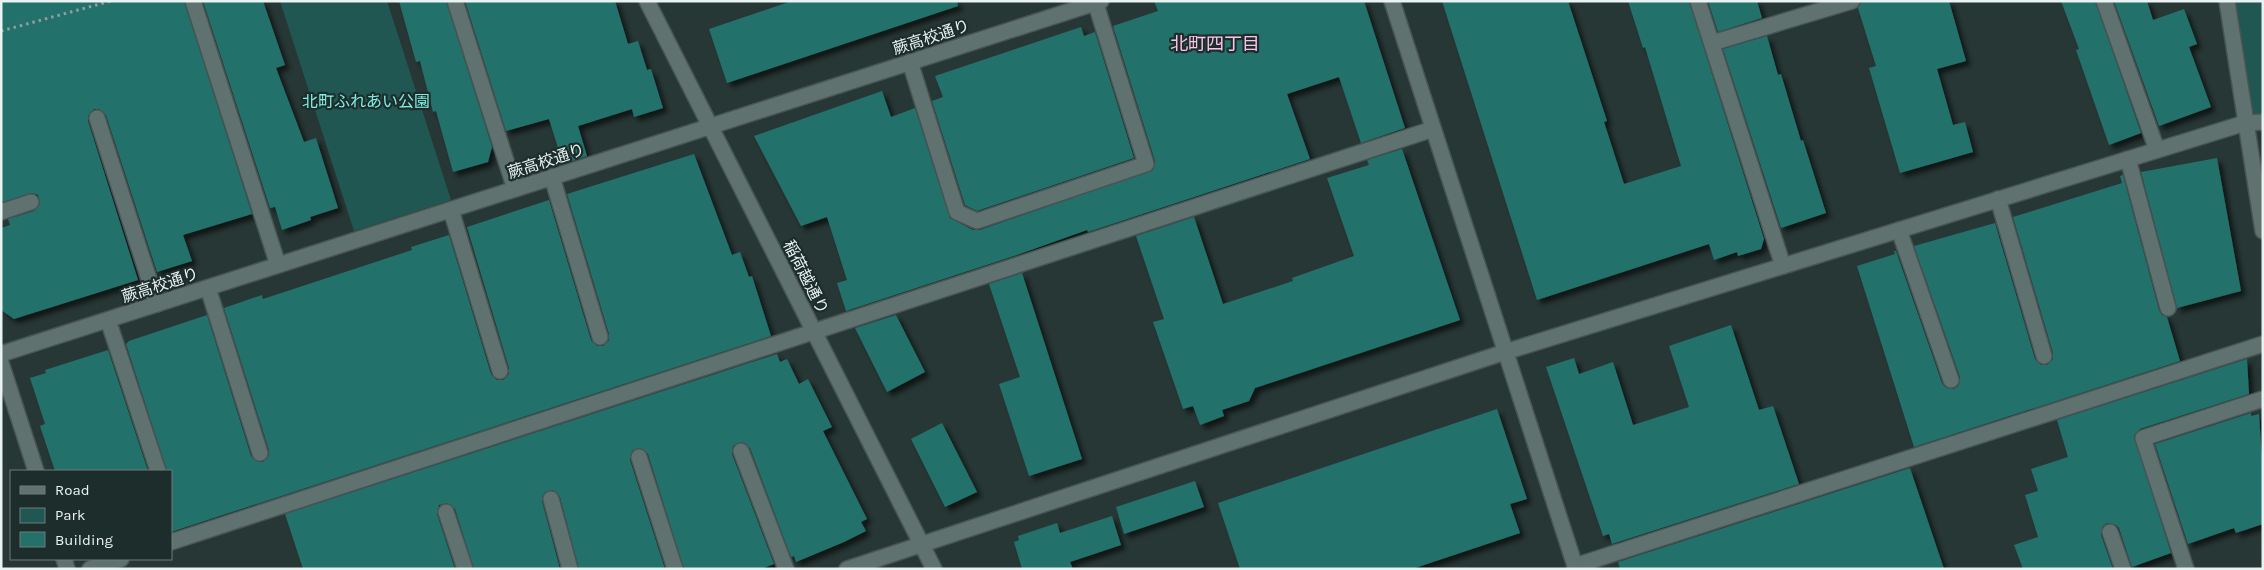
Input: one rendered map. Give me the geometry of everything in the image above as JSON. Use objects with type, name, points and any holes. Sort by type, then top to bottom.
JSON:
[{"type":"street","points":[[193,1],[278,265]]},
{"type":"street","points":[[455,1],[515,189]]},
{"type":"street","name":"稲荷越通り","points":[[647,1],[934,569]]},
{"type":"street","points":[[1392,1],[1576,567],[2263,344]]},
{"type":"street","points":[[1698,1],[1783,266]]},
{"type":"street","points":[[1712,43],[1852,1]]},
{"type":"street","points":[[2104,1],[2157,150]]},
{"type":"street","points":[[2226,1],[2263,231]]},
{"type":"street","points":[[910,62],[957,212],[977,221],[1146,164],[1097,2]]},
{"type":"street","name":"蕨高校通り","points":[[1,354],[1097,2]]},
{"type":"street","points":[[97,118],[157,304]]},
{"type":"street","points":[[847,569],[1505,352],[2157,150],[2246,123],[2263,122]]},
{"type":"street","points":[[172,542],[1433,129]]},
{"type":"street","points":[[2128,159],[2168,308]]},
{"type":"street","points":[[552,178],[600,337]]},
{"type":"street","points":[[1998,199],[2044,356]]},
{"type":"street","points":[[1,212],[31,202]]},
{"type":"street","points":[[451,210],[500,371]]},
{"type":"street","points":[[1899,230],[1951,380]]},
{"type":"street","points":[[208,288],[260,453]]},
{"type":"street","points":[[108,320],[158,470]]},
{"type":"street","points":[[1,363],[36,470]]},
{"type":"street","points":[[2186,569],[2143,438],[2263,399]]},
{"type":"street","points":[[741,451],[786,569]]},
{"type":"street","points":[[639,457],[675,569]]},
{"type":"street","points":[[551,499],[570,569]]},
{"type":"street","points":[[446,512],[465,569]]},
{"type":"street","points":[[2110,532],[2123,569]]},
{"type":"street","points":[[90,569],[118,560]]},
{"type":"path","points":[[1,31],[111,1]]},
{"type":"green space","name":"北町ふれあい公園","points":[[280,1],[387,1],[451,200],[354,231]]},
{"type":"green space","points":[[2227,1],[2263,1],[2263,122],[2245,123]]},
{"type":"building","points":[[1,1],[184,1],[252,214],[183,235],[192,261],[157,272],[106,115],[99,109],[94,109],[88,116],[88,121],[138,280],[14,319],[1,310],[1,228],[10,225],[8,219],[34,211],[40,203],[38,195],[32,193],[3,202],[1,197]]},
{"type":"building","points":[[203,1],[263,1],[285,65],[276,68],[304,142],[316,138],[338,208],[310,217],[311,220],[282,230],[275,207],[270,208]]},
{"type":"building","points":[[399,1],[446,1],[492,147],[488,162],[453,172],[436,111],[433,112],[420,61],[416,62]]},
{"type":"building","points":[[465,1],[615,1],[628,44],[638,41],[647,70],[651,69],[663,108],[634,117],[632,109],[578,126],[587,156],[563,164],[549,119],[506,131]]},
{"type":"building","points":[[792,1],[957,1],[958,6],[727,83],[709,29]]},
{"type":"building","points":[[1154,1],[1364,1],[1405,128],[1361,143],[1339,77],[1287,94],[1310,159],[1088,232],[1087,230],[846,311],[837,283],[847,280],[827,217],[801,226],[754,136],[882,91],[891,117],[915,108],[950,218],[973,230],[980,230],[1153,170],[1155,161],[1113,26],[1158,11]]},
{"type":"building","points":[[1442,1],[1568,1],[1607,121],[1604,122],[1624,184],[1681,166],[1645,47],[1643,48],[1628,1],[1689,1],[1764,239],[1761,249],[1738,256],[1737,252],[1714,260],[1709,244],[1537,300]]},
{"type":"building","points":[[1708,1],[1757,1],[1762,18],[1718,32]]},
{"type":"building","points":[[1861,1],[1949,1],[1966,61],[1937,69],[1953,125],[1965,122],[1973,152],[1900,173],[1869,68],[1876,66],[1858,8]]},
{"type":"building","points":[[2061,1],[2095,1],[2141,133],[2109,145],[2076,50],[2079,49]]},
{"type":"building","points":[[2114,1],[2147,1],[2153,20],[2184,9],[2197,44],[2189,47],[2211,107],[2159,126]]},
{"type":"building","points":[[1081,27],[1084,36],[1095,32],[1134,158],[977,211],[965,205],[932,101],[943,97],[935,76]]},
{"type":"building","points":[[1767,36],[1778,75],[1781,74],[1801,141],[1803,140],[1826,213],[1781,228],[1723,49]]},
{"type":"building","points":[[1402,149],[1460,320],[1255,388],[1249,401],[1222,410],[1224,416],[1200,425],[1193,406],[1183,409],[1153,322],[1164,319],[1136,236],[1194,217],[1223,304],[1293,281],[1292,278],[1354,256],[1327,178],[1369,165],[1367,160]]},
{"type":"building","points":[[694,154],[732,255],[740,252],[749,277],[752,276],[771,336],[172,532],[172,470],[167,470],[126,344],[129,341],[207,315],[251,456],[258,462],[263,462],[269,455],[269,450],[224,308],[262,295],[263,299],[412,250],[411,247],[449,235],[491,374],[497,380],[503,380],[509,374],[509,368],[467,227],[549,200],[591,340],[597,346],[603,346],[609,340],[609,334],[567,194]]},
{"type":"building","points":[[2217,158],[2241,291],[2177,308],[2141,172]]},
{"type":"building","points":[[2123,175],[2159,310],[2162,315],[2167,317],[2180,361],[1914,447],[1857,266],[1895,254],[1894,251],[1896,251],[1942,383],[1945,387],[1954,389],[1958,386],[1960,377],[1914,246],[1995,223],[2035,359],[2041,365],[2047,365],[2053,359],[2053,353],[2013,217],[2122,183],[2120,176]]},
{"type":"building","points":[[1022,273],[1082,459],[1029,476],[999,384],[1020,377],[989,284]]},
{"type":"building","points":[[896,315],[925,372],[887,392],[855,328]]},
{"type":"building","points":[[1731,325],[1759,410],[1773,406],[1799,484],[1612,544],[1609,534],[1603,536],[1546,367],[1574,358],[1579,374],[1613,362],[1633,425],[1689,407],[1669,346]]},
{"type":"building","points":[[108,350],[148,470],[55,470],[40,426],[45,424],[30,378],[46,373],[45,370]]},
{"type":"building","points":[[777,354],[780,362],[787,359],[799,384],[808,379],[832,427],[823,431],[867,519],[861,522],[866,531],[844,542],[796,562],[794,556],[791,557],[750,448],[742,442],[733,446],[732,454],[774,564],[761,569],[684,569],[648,454],[640,448],[632,451],[630,460],[665,569],[579,569],[560,497],[553,490],[545,492],[542,501],[560,569],[474,569],[455,509],[447,503],[439,505],[437,514],[455,569],[303,569],[285,514]]},
{"type":"building","points":[[2247,359],[2249,394],[2140,429],[2134,436],[2171,553],[2132,567],[2119,528],[2116,525],[2107,523],[2103,526],[2101,535],[2113,569],[2023,569],[2014,545],[2038,537],[2025,495],[2038,491],[2031,469],[2068,457],[2057,420]]},
{"type":"building","points":[[1497,409],[1527,499],[1510,504],[1520,533],[1412,569],[1240,569],[1218,503]]},
{"type":"building","points":[[2251,413],[2251,416],[2259,414],[2263,474],[2263,524],[2236,533],[2234,528],[2188,544],[2155,444]]},
{"type":"building","points":[[942,423],[977,492],[945,507],[911,439]]},
{"type":"building","points":[[1910,468],[1944,569],[1620,569],[1618,562]]},
{"type":"building","points":[[1195,481],[1204,507],[1124,534],[1116,507]]},
{"type":"building","points":[[1112,516],[1121,545],[1070,562],[1073,569],[1022,569],[1014,542],[1019,540],[1018,536],[1057,523],[1060,533]]},
{"type":"district","name":"北町四丁目","points":[[1215,44]]}]
